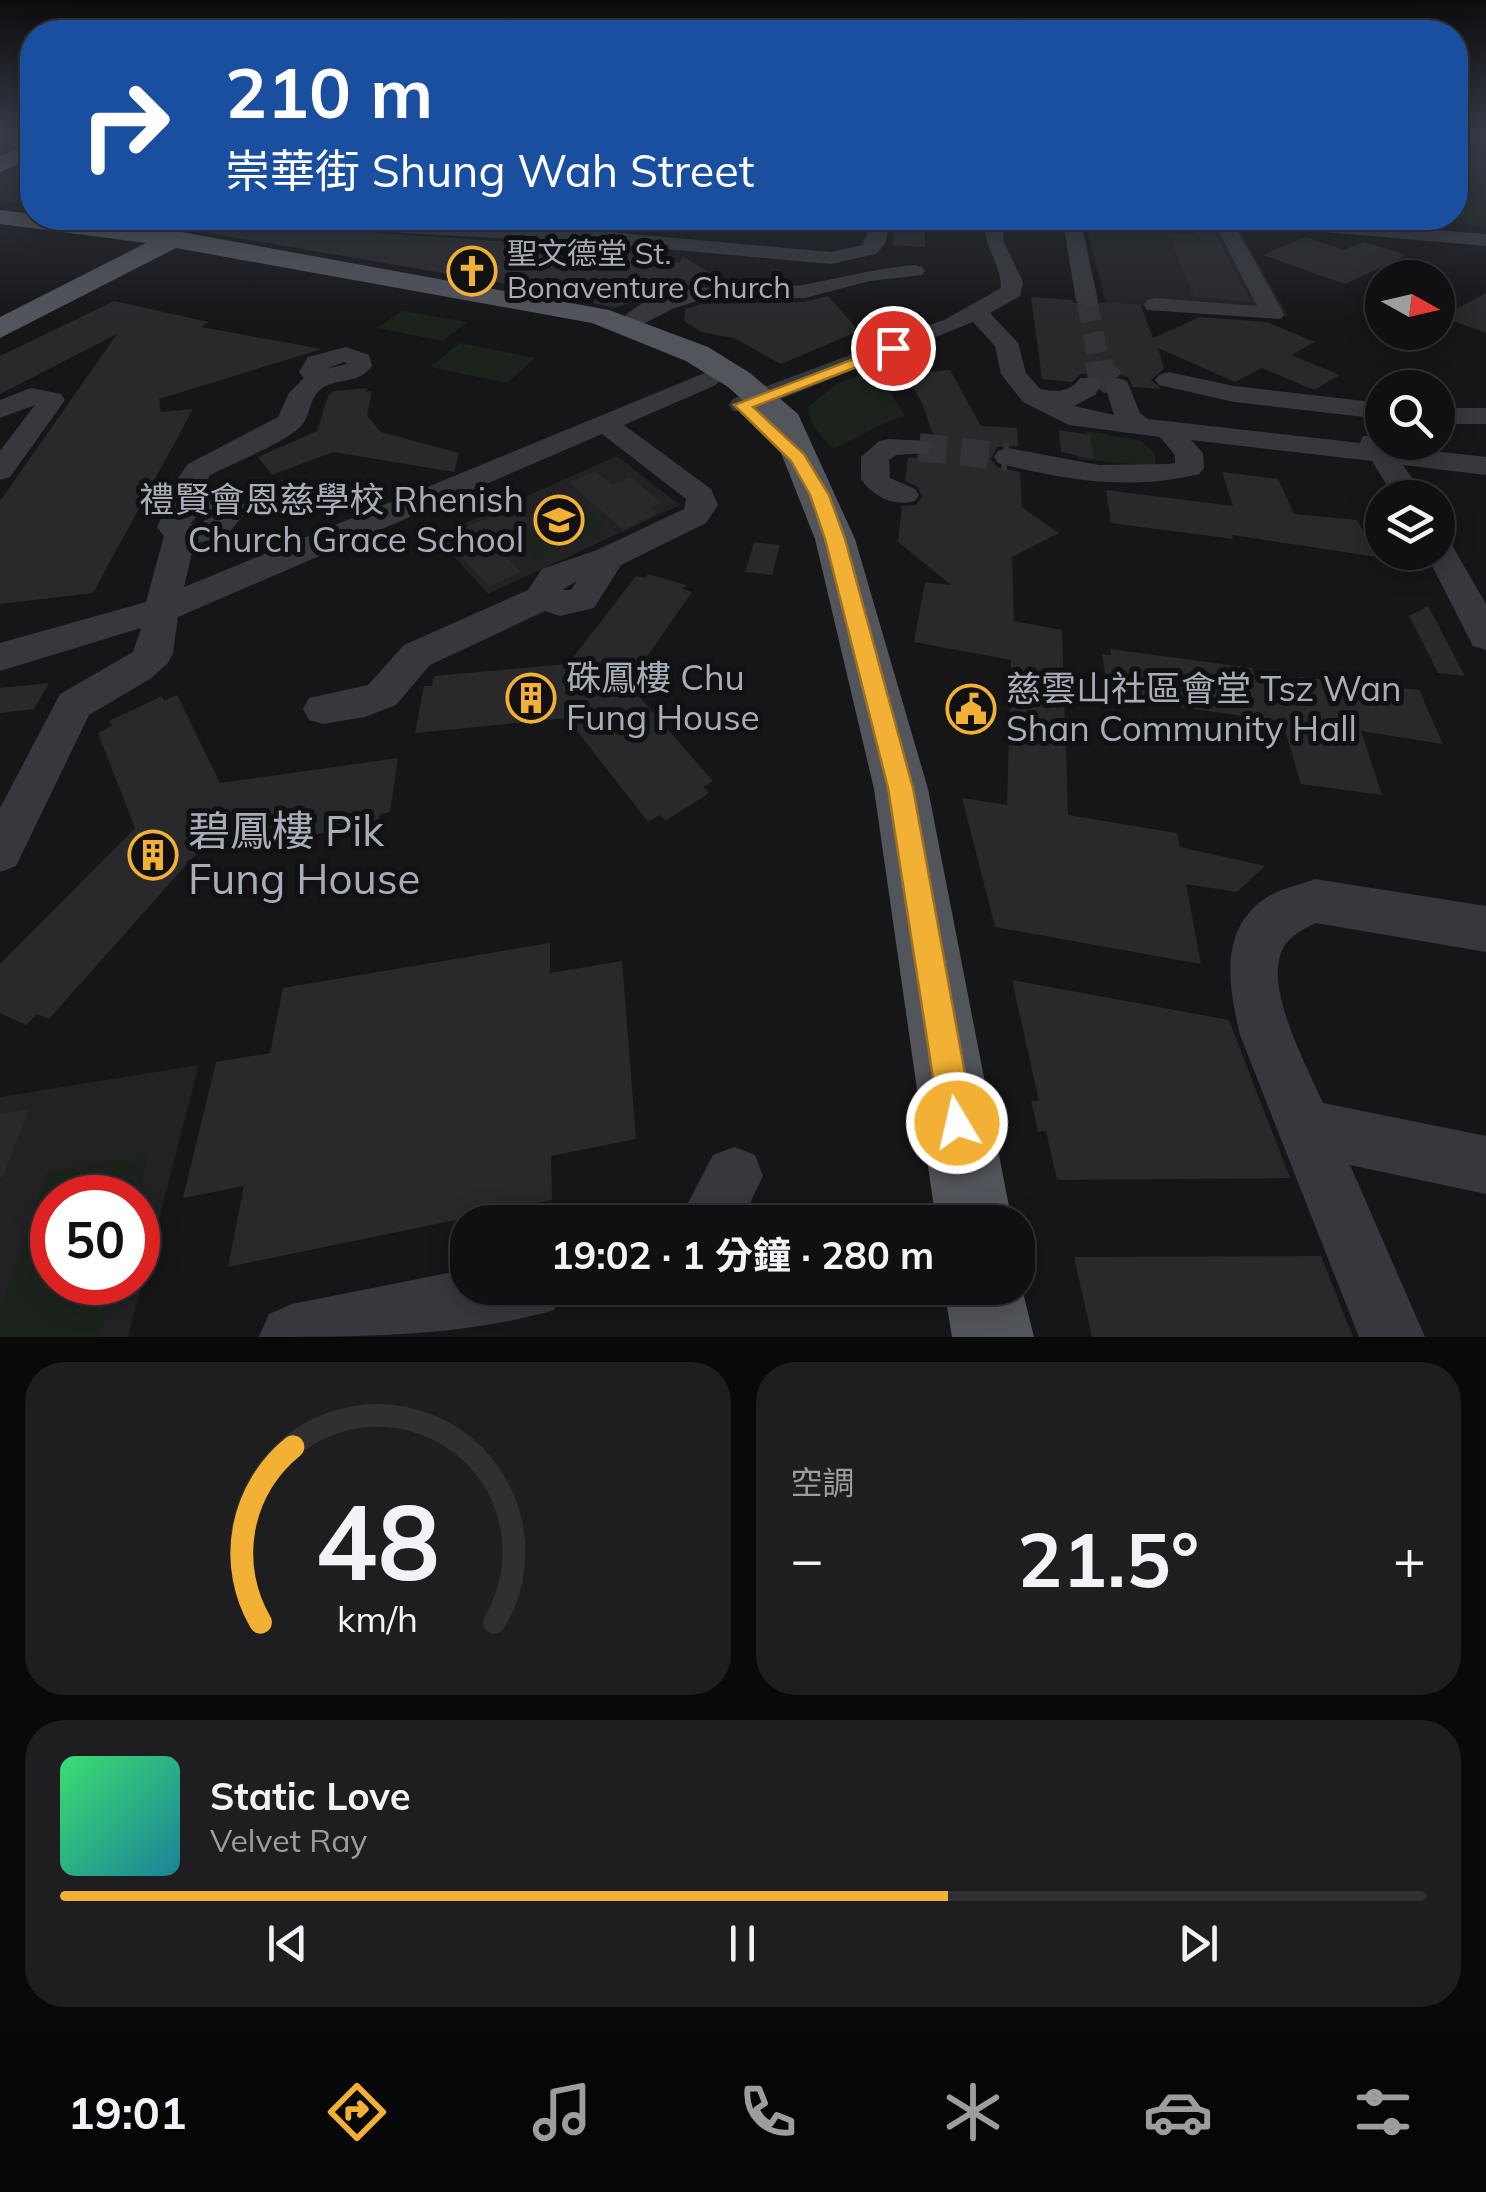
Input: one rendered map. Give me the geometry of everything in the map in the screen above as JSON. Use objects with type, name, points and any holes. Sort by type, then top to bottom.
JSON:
[{"type":"main road","points":[[0,230],[78,242]]},
{"type":"main road","points":[[70,230],[552,314],[624,336],[786,421],[798,458],[820,495],[835,539],[900,788],[971,1205]]},
{"type":"main road","points":[[0,315],[183,230]]},
{"type":"main road","points":[[0,242],[151,245],[525,300],[628,325],[697,354],[752,402]]},
{"type":"main road","points":[[0,329],[151,245]]},
{"type":"main road","points":[[987,1305],[993,1337]]},
{"type":"street","points":[[469,230],[841,258],[873,247],[878,230]]},
{"type":"street","points":[[568,236],[572,230]]},
{"type":"street","points":[[610,238],[622,230]]},
{"type":"street","points":[[752,402],[974,323],[1012,291],[1015,284],[994,250],[994,230]]},
{"type":"street","points":[[1074,230],[1088,302]]},
{"type":"street","points":[[1154,305],[1273,314],[1230,230]]},
{"type":"street","points":[[1378,230],[1486,240]]},
{"type":"street","points":[[628,325],[664,304],[698,293],[796,292],[870,275],[915,271]]},
{"type":"street","points":[[974,323],[1006,343],[1014,374],[1032,396],[1079,419],[1174,437],[1365,443]]},
{"type":"street","points":[[0,852],[69,712],[86,694],[150,660],[158,647],[161,610],[187,506],[206,463],[290,422],[302,393],[320,377]]},
{"type":"street","points":[[0,657],[161,610],[707,380]]},
{"type":"street","points":[[1168,380],[1234,394],[1365,409]]},
{"type":"street","points":[[1032,396],[1064,401],[1086,390],[1088,383]]},
{"type":"street","points":[[1118,386],[1128,416],[1141,428]]},
{"type":"street","points":[[0,410],[31,396],[52,400],[0,471]]},
{"type":"street","points":[[1455,416],[1486,416]]},
{"type":"street","points":[[322,710],[365,702],[382,694],[417,655],[546,596],[545,589],[554,577],[610,558],[695,516],[703,504],[700,494],[606,424]]},
{"type":"street","points":[[1008,456],[1147,476],[1189,468],[1188,453],[1174,437]]},
{"type":"street","points":[[904,496],[875,483],[874,458],[890,447],[919,446]]},
{"type":"street","points":[[1455,459],[1486,466]]},
{"type":"street","points":[[1052,465],[1056,498]]},
{"type":"street","points":[[1450,570],[1486,637]]},
{"type":"street","points":[[1392,1337],[1317,1130],[1266,1035],[1254,986],[1256,945],[1282,915],[1315,901],[1486,928]]},
{"type":"street","points":[[1317,1130],[1486,1165]]},
{"type":"street","points":[[292,1337],[450,1305]]},
{"type":"shaded area","points":[[20,196],[20,205],[0,198]]},
{"type":"shaded area","points":[[1468,196],[1486,196],[1486,228],[1468,225]]},
{"type":"shaded area","points":[[1088,230],[1239,231],[1289,317],[1106,303]]},
{"type":"shaded area","points":[[402,311],[467,322],[443,341],[377,328]]},
{"type":"shaded area","points":[[460,343],[535,358],[507,383],[430,367]]},
{"type":"shaded area","points":[[876,368],[905,416],[833,449],[813,426],[808,407],[835,385]]},
{"type":"shaded area","points":[[1087,431],[1141,441],[1155,453],[1155,466],[1078,459],[1072,449]]},
{"type":"shaded area","name":"禮賢會恩慈學校 Rhenish Church Grace School","points":[[617,456],[680,505],[488,594],[436,536]]},
{"type":"shaded area","points":[[584,506],[607,527],[536,560],[514,537]]},
{"type":"shaded area","points":[[199,1065],[160,1214],[160,1175],[30,1175],[30,1305],[136,1305],[128,1337],[0,1337],[0,1097]]},
{"type":"shaded area","points":[[149,1153],[143,1175],[46,1175]]},
{"type":"shaded area","points":[[30,1222],[30,1305],[108,1305],[99,1337],[0,1337],[0,1310]]},
{"type":"building","points":[[373,230],[542,244],[535,253],[584,258],[647,251],[679,263],[683,257],[729,283],[681,287],[614,308],[593,303],[595,299],[208,233]]},
{"type":"building","points":[[894,230],[925,230],[925,247],[892,245]]},
{"type":"building","points":[[1194,230],[1215,232],[1251,302],[1194,297],[1168,233],[1196,235]]},
{"type":"building","points":[[1305,237],[1344,250],[1364,242],[1407,255],[1396,260],[1365,260],[1365,275],[1345,284],[1263,255]]},
{"type":"building","points":[[1486,293],[1486,333],[1455,322],[1455,310]]},
{"type":"building","points":[[828,296],[859,331],[781,364],[734,338],[701,332],[684,321],[685,309],[701,304],[805,302]]},
{"type":"building","points":[[1031,297],[1072,300],[1088,312],[1101,302],[1141,305],[1153,338],[1200,317],[1267,322],[1315,342],[1291,355],[1340,375],[1314,390],[1262,368],[1235,382],[1158,348],[1164,369],[1151,380],[1161,389],[1133,387],[1128,377],[1119,374],[1105,381],[1098,374],[1080,374],[1072,382],[1042,379]]},
{"type":"building","points":[[114,301],[209,322],[201,327],[322,349],[159,399],[161,412],[193,409],[93,593],[0,604],[0,501],[117,334],[0,394],[0,356]]},
{"type":"building","points":[[950,370],[981,426],[1017,428],[1018,446],[997,447],[991,459],[997,467],[1020,472],[1022,507],[1059,533],[1012,557],[1014,621],[1062,630],[1068,815],[1177,833],[1180,847],[1265,866],[1237,892],[1186,884],[1201,964],[995,927],[962,798],[1007,805],[1011,660],[914,642],[925,582],[951,585],[898,542],[902,506],[916,505],[922,497],[918,487],[905,481],[908,458],[929,457],[936,449],[932,439],[920,437],[933,435],[923,405],[905,374]]},
{"type":"building","points":[[367,388],[366,392],[372,391],[367,416],[381,432],[459,453],[454,472],[333,452],[272,475],[258,457],[317,431],[328,396],[335,391]]},
{"type":"building","points":[[1059,430],[1090,435],[1094,459],[1061,452]]},
{"type":"building","points":[[595,471],[612,485],[630,477],[662,503],[652,507],[658,513],[623,530],[569,482]]},
{"type":"building","points":[[1222,472],[1278,479],[1294,514],[1357,520],[1365,535],[1365,555],[1232,535],[1233,539],[1111,523],[1106,490],[1233,506]]},
{"type":"building","points":[[520,504],[528,523],[490,540],[521,572],[489,587],[457,552],[466,547],[452,533]]},
{"type":"building","points":[[754,542],[780,545],[772,575],[745,572]]},
{"type":"building","name":"硃鳳樓 Chu Fung House","points":[[648,574],[686,585],[682,589],[692,592],[628,684],[713,781],[703,787],[709,793],[665,821],[660,815],[648,822],[567,718],[415,733],[424,686],[432,686],[434,676],[568,664],[636,576],[645,578]]},
{"type":"building","points":[[1428,606],[1465,676],[1438,673],[1409,616]]},
{"type":"building","points":[[1110,649],[1252,668],[1256,681],[1284,693],[1299,677],[1419,690],[1443,744],[1361,731],[1382,795],[1301,784],[1282,721],[1119,699],[1118,693],[1108,691],[1102,654],[1111,655]]},
{"type":"building","points":[[49,683],[34,709],[0,713],[0,688]]},
{"type":"building","name":"碧鳳樓 Pik Fung House","points":[[177,695],[220,783],[398,758],[390,812],[380,814],[378,825],[207,850],[194,856],[49,1019],[37,1014],[26,1025],[0,1013],[0,964],[135,828],[98,733],[112,726],[109,721],[162,696],[164,701]]},
{"type":"building","points":[[550,943],[550,973],[622,961],[636,1139],[551,1156],[552,1200],[528,1205],[450,1205],[450,1221],[228,1267],[244,1186],[183,1198],[216,1062],[270,1053],[283,988]]},
{"type":"building","points":[[1012,980],[1229,1020],[1290,1178],[1057,1180],[1046,1131],[1038,1132],[1031,1101],[1039,1101]]},
{"type":"building","points":[[29,1109],[2,1179],[0,1114]]},
{"type":"building","points":[[1321,1256],[1353,1337],[1092,1337],[1074,1257]]},
{"type":"tunnel","points":[[1087,301],[1099,363]]},
{"type":"tunnel","points":[[1099,361],[1101,373],[1118,386]]},
{"type":"tunnel","points":[[919,447],[1008,457]]},
{"type":"place","name":"聖文德堂 St. Bonaventure Church","points":[[472,271]]},
{"type":"place","name":"禮賢會恩慈學校 Rhenish Church Grace School","points":[[559,520]]},
{"type":"place","name":"硃鳳樓 Chu Fung House","points":[[531,698]]},
{"type":"place","name":"慈雲山社區會堂 Tsz Wan Shan Community Hall","points":[[971,709]]},
{"type":"place","name":"碧鳳樓 Pik Fung House","points":[[153,855]]},
{"type":"route","points":[[893,348],[742,405],[798,458],[820,495],[835,539],[900,788],[957,1123]]}]
